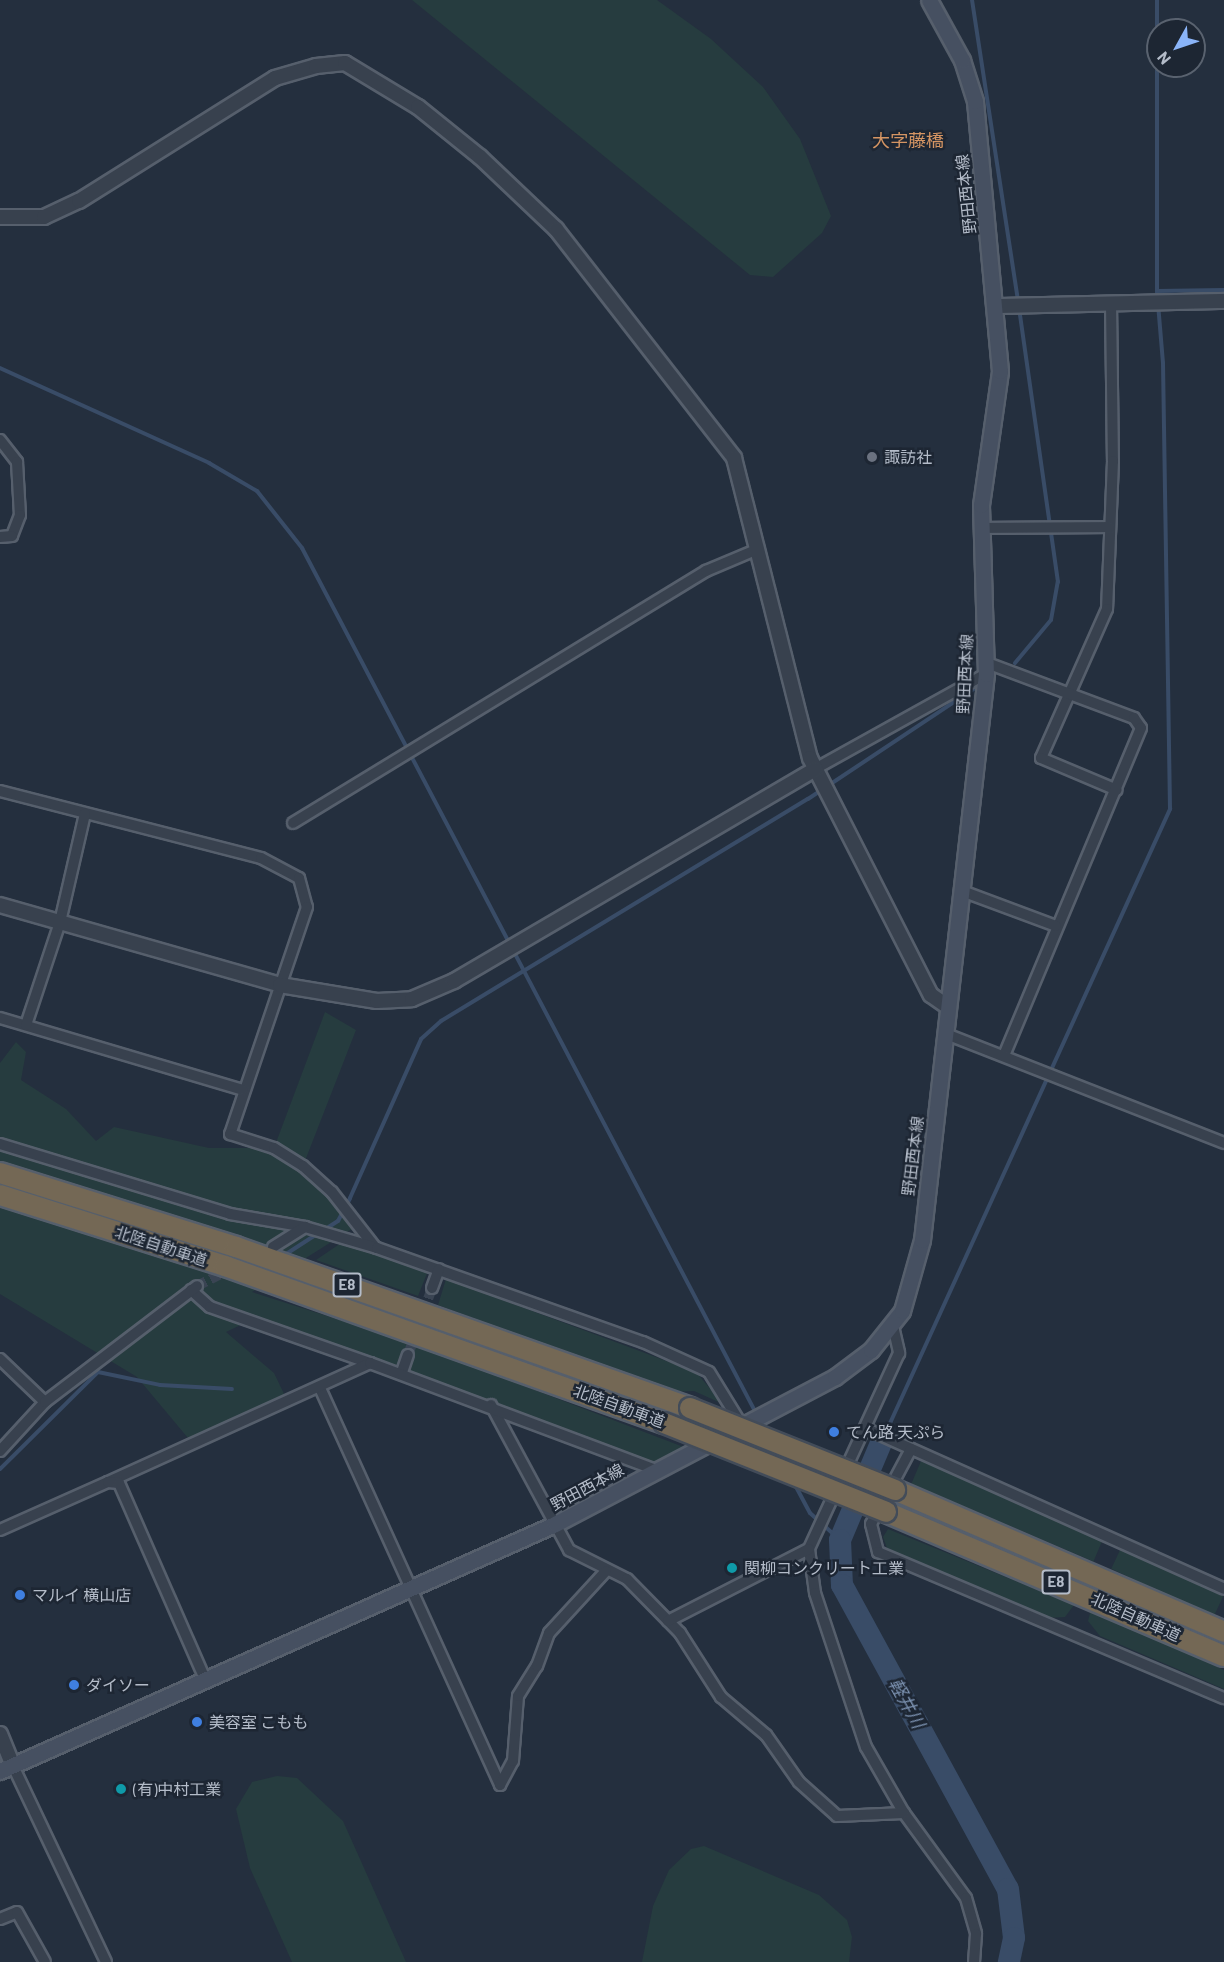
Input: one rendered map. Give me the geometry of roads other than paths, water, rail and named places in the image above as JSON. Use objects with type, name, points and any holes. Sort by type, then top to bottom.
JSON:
[{"type":"highway","name":"北陸自動車道","points":[[0,1173],[247,1251],[690,1408],[895,1490],[1224,1632]]},
{"type":"highway","name":"北陸自動車道","points":[[0,1195],[225,1266],[664,1423],[886,1512],[1224,1656]]},
{"type":"main road","name":"野田西本線","points":[[7,1768],[204,1677],[409,1590],[555,1524],[743,1427],[843,1372],[893,1326],[918,1264],[946,1034],[986,669],[980,528],[999,397],[996,306],[975,100],[962,60],[929,0]]},
{"type":"street","points":[[0,217],[44,217],[275,78],[345,63],[418,107],[516,187],[556,229],[717,431],[734,458],[758,549],[782,662],[815,769],[931,995],[948,1007]]},
{"type":"street","points":[[996,306],[1018,303],[1224,301]]},
{"type":"street","points":[[1111,302],[1110,527],[1107,609],[1068,692],[1041,758],[1117,790]]},
{"type":"street","points":[[0,440],[17,462],[20,515],[12,536],[0,537]]},
{"type":"street","points":[[980,528],[1110,527]]},
{"type":"street","points":[[293,823],[418,750],[706,571],[758,549]]},
{"type":"street","points":[[0,905],[280,985],[377,1001],[412,999],[513,946],[986,669],[1068,692],[1141,725],[1117,790],[1056,926],[1004,1055]]},
{"type":"street","points":[[0,791],[261,858],[298,878],[307,907],[243,1090],[230,1134],[274,1148],[303,1166],[339,1203],[345,1215],[377,1248]]},
{"type":"street","points":[[26,1025],[60,922],[85,814]]},
{"type":"street","points":[[962,891],[1056,926]]},
{"type":"street","points":[[0,1018],[243,1090]]},
{"type":"street","points":[[946,1034],[1224,1143]]},
{"type":"street","points":[[0,1144],[230,1214],[308,1228],[377,1248],[700,1366],[717,1381],[743,1427]]},
{"type":"street","points":[[273,1247],[308,1228]]},
{"type":"street","points":[[432,1288],[439,1269]]},
{"type":"street","points":[[0,1451],[45,1402],[194,1288],[206,1305],[370,1363],[402,1372],[656,1470]]},
{"type":"street","points":[[893,1326],[898,1353],[871,1430],[815,1531],[809,1549],[815,1593],[866,1747],[904,1814],[966,1898],[976,1934],[974,1962]]},
{"type":"street","points":[[402,1372],[408,1355]]},
{"type":"street","points":[[0,1359],[45,1402]]},
{"type":"street","points":[[0,1530],[320,1388],[370,1363]]},
{"type":"street","points":[[320,1388],[409,1590],[500,1785],[513,1761],[518,1696],[549,1633],[606,1571]]},
{"type":"street","points":[[491,1405],[568,1550],[606,1571],[627,1579],[668,1621],[721,1697],[766,1736],[799,1782],[837,1816],[904,1814]]},
{"type":"street","points":[[871,1430],[1224,1589]]},
{"type":"street","points":[[911,1449],[871,1524],[878,1552],[1224,1698]]},
{"type":"street","points":[[108,1482],[123,1488],[204,1677]]},
{"type":"street","points":[[668,1621],[809,1549]]},
{"type":"street","points":[[0,1734],[7,1768],[106,1962]]},
{"type":"street","points":[[0,1919],[17,1912],[45,1962]]},
{"type":"waterway","points":[[972,0],[1018,302]]},
{"type":"waterway","points":[[881,1443],[1170,809],[1163,363],[1157,291],[1157,0]]},
{"type":"waterway","points":[[1157,291],[1224,290]]},
{"type":"waterway","points":[[1015,663],[1051,620],[1058,582],[1019,309]]},
{"type":"waterway","points":[[0,368],[209,463],[257,491],[302,548],[756,1413]]},
{"type":"waterway","points":[[324,1230],[338,1221],[350,1198],[421,1039],[441,1021],[808,799],[978,686]]},
{"type":"waterway","points":[[283,1256],[317,1234]]},
{"type":"waterway","points":[[0,1469],[98,1372],[160,1385],[232,1389]]},
{"type":"waterway","name":"軽井川","points":[[881,1443],[840,1540],[842,1585],[1008,1889],[1014,1938],[1009,1962]]},
{"type":"waterway","points":[[775,1449],[783,1463]]},
{"type":"waterway","points":[[794,1483],[810,1513],[840,1540]]},
{"type":"tunnel","points":[[197,1286],[258,1255]]},
{"type":"tunnel","points":[[408,1355],[432,1288]]},
{"type":"place","name":"諏訪社","points":[[872,457]]},
{"type":"place","name":"てん路 天ぷら","points":[[834,1432]]},
{"type":"place","name":"関柳コンクリート工業","points":[[732,1568]]},
{"type":"place","name":"マルイ 横山店","points":[[20,1595]]},
{"type":"place","name":"ダイソー","points":[[74,1685]]},
{"type":"place","name":"美容室 こもも","points":[[197,1722]]},
{"type":"place","name":"(有)中村工業","points":[[121,1789]]},
{"type":"district","name":"大字藤橋","points":[[908,140]]}]
